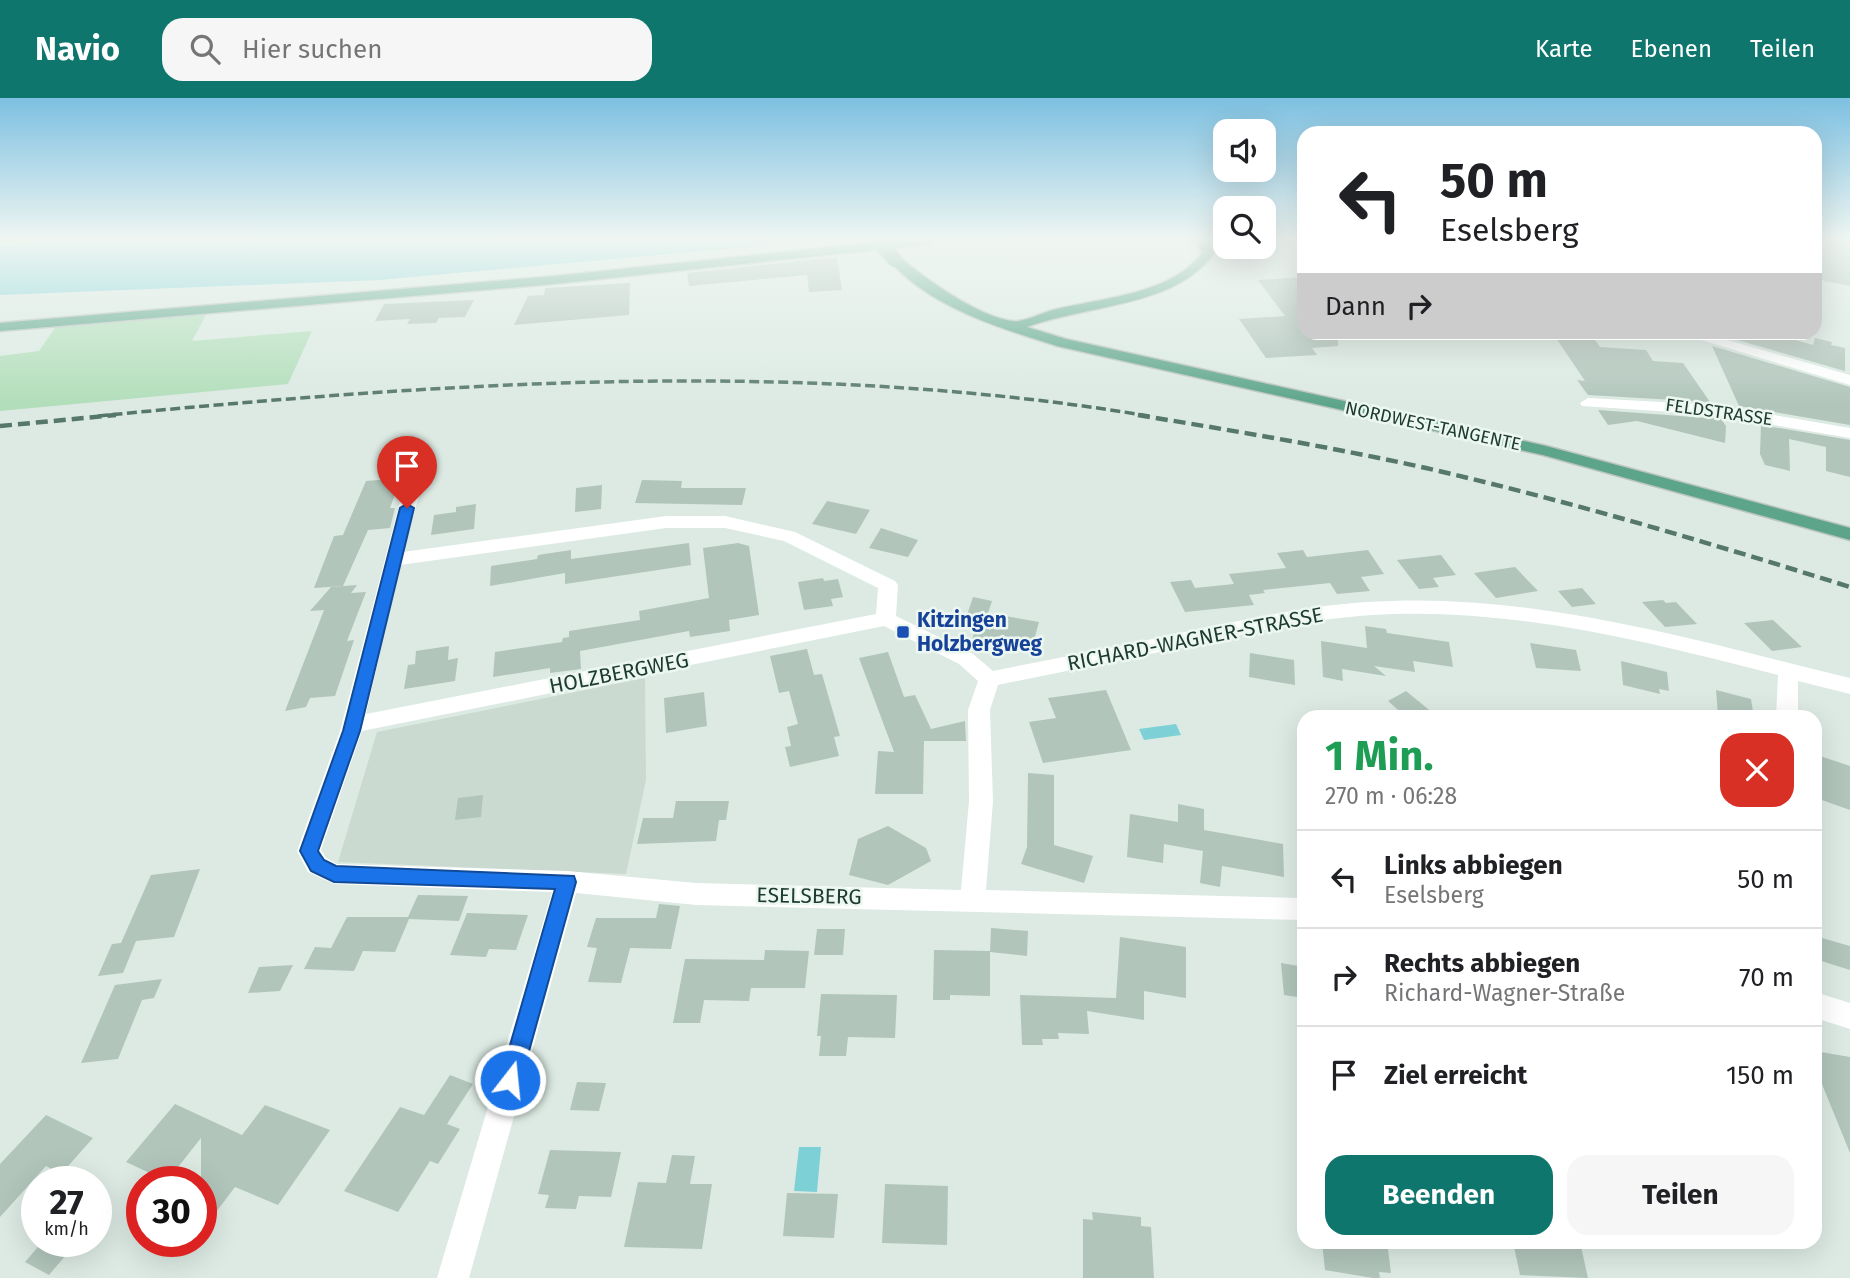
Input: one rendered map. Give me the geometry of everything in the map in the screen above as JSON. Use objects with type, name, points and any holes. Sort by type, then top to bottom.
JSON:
[{"type":"main road","points":[[0,327],[376,295]]},
{"type":"main road","name":"NORDWEST-TANGENTE","points":[[943,295],[1013,327],[1102,354],[1546,450],[1850,534]]},
{"type":"main road","points":[[1013,327],[1042,316],[1129,295]]},
{"type":"street","points":[[1710,340],[1850,380]]},
{"type":"street","name":"FELDSTRASSE","points":[[1588,403],[1716,410],[1850,433]]},
{"type":"street","points":[[352,725],[414,482]]},
{"type":"street","points":[[392,560],[666,522],[725,523],[789,536],[888,585],[886,619],[966,659],[989,679],[979,710],[981,802],[973,901]]},
{"type":"street","name":"RICHARD-WAGNER-STRASSE","points":[[989,679],[1278,619],[1343,611],[1423,607],[1527,615],[1616,630],[1850,686]]},
{"type":"street","name":"HOLZBERGWEG","points":[[352,725],[721,654],[886,619]]},
{"type":"street","points":[[1787,710],[1788,671]]},
{"type":"street","name":"ESELSBERG","points":[[352,725],[309,851],[317,865],[334,874],[567,882],[696,894],[1297,909]]},
{"type":"street","points":[[453,1278],[567,882]]},
{"type":"street","points":[[1822,1006],[1850,1016]]},
{"type":"shaded area","points":[[645,678],[646,780],[626,874],[338,862],[377,732]]},
{"type":"green space","points":[[208,311],[192,341],[312,331],[288,384],[0,411],[0,356],[39,351],[57,325]]},
{"type":"water","points":[[1176,724],[1181,735],[1144,740],[1139,729]]},
{"type":"water","points":[[799,1147],[821,1147],[817,1192],[794,1191]]},
{"type":"building","points":[[630,295],[629,315],[514,325],[528,296]]},
{"type":"building","points":[[1269,295],[1297,295],[1297,340],[1338,340],[1338,346],[1312,348],[1317,355],[1266,358],[1239,319],[1285,316]]},
{"type":"building","points":[[474,300],[465,317],[439,318],[436,323],[407,324],[410,319],[375,321],[384,304]]},
{"type":"building","points":[[1557,340],[1595,340],[1600,347],[1646,350],[1653,361],[1683,363],[1710,402],[1588,395],[1577,380],[1585,381]]},
{"type":"building","points":[[1738,340],[1796,340],[1813,345],[1814,340],[1832,342],[1831,345],[1845,348],[1845,371]]},
{"type":"building","points":[[1712,346],[1850,387],[1850,425],[1739,406]]},
{"type":"building","points":[[1598,410],[1721,419],[1726,426],[1725,443],[1637,421],[1608,425]]},
{"type":"building","points":[[1761,425],[1850,440],[1850,477],[1826,471],[1826,447],[1789,439],[1790,471],[1765,465],[1760,454]]},
{"type":"building","points":[[401,478],[390,508],[395,508],[390,528],[368,530],[343,586],[314,588],[334,536],[343,535],[366,481]]},
{"type":"building","points":[[642,480],[682,481],[681,488],[746,488],[742,505],[635,503]]},
{"type":"building","points":[[602,485],[601,509],[575,512],[576,488]]},
{"type":"building","points":[[827,501],[870,510],[856,534],[812,524]]},
{"type":"building","points":[[476,504],[474,529],[431,535],[434,515],[456,512],[456,507]]},
{"type":"building","points":[[881,528],[918,540],[908,557],[869,548]]},
{"type":"building","points":[[689,543],[691,565],[565,584],[565,573],[490,586],[491,566],[537,559],[538,555],[571,550],[571,559]]},
{"type":"building","points":[[738,543],[749,546],[759,615],[729,620],[730,631],[690,637],[689,631],[580,651],[581,669],[550,673],[550,668],[493,677],[495,652],[562,642],[563,638],[569,637],[569,631],[640,620],[639,611],[709,598],[703,548]]},
{"type":"building","points":[[1303,550],[1307,557],[1368,550],[1384,574],[1361,577],[1370,591],[1337,594],[1330,583],[1263,590],[1265,593],[1249,595],[1254,605],[1185,612],[1170,582],[1191,580],[1195,588],[1234,584],[1229,574],[1286,568],[1277,553]]},
{"type":"building","points":[[1441,555],[1456,575],[1433,578],[1439,587],[1419,589],[1397,560]]},
{"type":"building","points":[[1515,567],[1538,591],[1496,598],[1474,573]]},
{"type":"building","points":[[823,578],[824,581],[838,579],[843,597],[831,599],[833,606],[804,610],[798,582]]},
{"type":"building","points":[[357,585],[351,593],[366,592],[347,641],[354,640],[335,696],[310,698],[306,707],[285,711],[324,610],[310,611],[331,587]]},
{"type":"building","points":[[1582,588],[1596,604],[1572,607],[1558,591]]},
{"type":"building","points":[[973,597],[992,601],[988,613],[1039,622],[1031,651],[972,640],[977,624],[965,621]]},
{"type":"building","points":[[1663,600],[1666,603],[1676,602],[1697,624],[1665,627],[1642,602]]},
{"type":"building","points":[[1773,620],[1802,647],[1772,651],[1744,623]]},
{"type":"building","points":[[1365,626],[1386,629],[1387,633],[1449,642],[1453,667],[1413,661],[1415,672],[1374,666],[1386,676],[1342,669],[1343,681],[1323,677],[1321,641],[1367,648]]},
{"type":"building","points":[[1530,643],[1576,650],[1581,671],[1536,668]]},
{"type":"building","points":[[449,646],[448,660],[458,658],[455,681],[404,689],[408,665],[415,664],[416,651]]},
{"type":"building","points":[[807,649],[814,675],[822,674],[840,736],[834,737],[839,756],[790,767],[785,747],[791,746],[787,727],[798,724],[789,691],[779,693],[770,656]]},
{"type":"building","points":[[888,652],[904,697],[915,695],[931,729],[965,721],[966,741],[924,741],[923,794],[875,794],[878,751],[894,752],[859,658]]},
{"type":"building","points":[[1250,653],[1294,660],[1295,685],[1249,677]]},
{"type":"building","points":[[1621,661],[1667,672],[1669,691],[1659,689],[1660,694],[1623,685]]},
{"type":"building","points":[[1106,690],[1131,750],[1043,763],[1029,722],[1056,718],[1048,698]]},
{"type":"building","points":[[1716,690],[1751,699],[1753,710],[1718,710]]},
{"type":"building","points":[[1406,691],[1429,710],[1398,710],[1388,701]]},
{"type":"building","points":[[704,692],[707,726],[666,733],[664,698]]},
{"type":"building","points":[[1822,757],[1850,766],[1850,810],[1822,800]]},
{"type":"building","points":[[1028,773],[1054,775],[1054,845],[1093,856],[1084,883],[1021,864],[1027,847]]},
{"type":"building","points":[[483,795],[481,817],[455,820],[458,798]]},
{"type":"building","points":[[676,801],[729,801],[726,820],[719,820],[716,841],[637,844],[643,818],[673,818]]},
{"type":"building","points":[[1178,804],[1204,809],[1204,830],[1283,844],[1284,877],[1222,866],[1220,887],[1200,883],[1203,851],[1164,844],[1163,863],[1127,857],[1130,814],[1178,822]]},
{"type":"building","points":[[888,826],[926,848],[931,861],[888,885],[849,875],[858,839]]},
{"type":"building","points":[[200,869],[174,937],[136,941],[123,973],[98,976],[112,944],[121,943],[151,875]]},
{"type":"building","points":[[418,895],[468,896],[459,921],[409,919],[395,952],[363,951],[354,971],[304,969],[315,947],[331,948],[347,917],[408,917]]},
{"type":"building","points":[[659,904],[680,906],[671,949],[630,948],[621,983],[588,982],[597,948],[587,947],[596,918],[656,918]]},
{"type":"building","points":[[467,913],[528,915],[516,950],[489,949],[486,957],[450,955]]},
{"type":"building","points":[[991,928],[1028,931],[1027,956],[990,952]]},
{"type":"building","points":[[817,929],[845,929],[843,955],[814,955]]},
{"type":"building","points":[[1120,937],[1186,947],[1186,998],[1144,991],[1144,1020],[1087,1011],[1089,1034],[1058,1033],[1059,1039],[1042,1039],[1043,1045],[1022,1045],[1020,995],[1116,998]]},
{"type":"building","points":[[1822,938],[1850,946],[1850,970],[1822,961]]},
{"type":"building","points":[[765,950],[809,951],[805,988],[751,988],[749,1001],[704,1000],[700,1023],[673,1023],[685,959],[764,960]]},
{"type":"building","points":[[934,950],[990,951],[990,996],[950,995],[950,1000],[933,1000]]},
{"type":"building","points":[[1281,963],[1297,966],[1297,997],[1284,995]]},
{"type":"building","points":[[293,965],[280,991],[248,993],[259,967]]},
{"type":"building","points":[[162,979],[154,998],[142,1000],[118,1059],[81,1063],[115,985]]},
{"type":"building","points":[[821,994],[897,995],[895,1038],[848,1037],[846,1056],[819,1056],[821,1036],[817,1036]]},
{"type":"building","points":[[1822,1052],[1850,1057],[1850,1153],[1822,1084]]},
{"type":"building","points":[[450,1075],[473,1084],[447,1124],[460,1129],[438,1164],[430,1161],[398,1212],[344,1191],[400,1107],[424,1115]]},
{"type":"building","points":[[577,1082],[606,1083],[599,1111],[570,1110]]},
{"type":"building","points":[[175,1104],[242,1135],[265,1105],[330,1130],[278,1205],[235,1187],[217,1211],[217,1166],[201,1166],[201,1138],[179,1166],[135,1166],[126,1162]]},
{"type":"building","points":[[46,1115],[93,1138],[68,1166],[21,1166],[21,1194],[0,1217],[0,1164]]},
{"type":"building","points":[[550,1150],[621,1152],[611,1197],[579,1196],[576,1209],[545,1208],[549,1195],[538,1194]]},
{"type":"building","points":[[672,1155],[695,1156],[690,1184],[712,1184],[702,1249],[624,1247],[638,1182],[666,1183]]},
{"type":"building","points":[[885,1184],[948,1186],[947,1245],[882,1243]]},
{"type":"building","points":[[787,1193],[838,1194],[834,1238],[783,1236]]},
{"type":"building","points":[[1092,1212],[1141,1217],[1141,1226],[1151,1227],[1154,1278],[1083,1278],[1083,1219],[1093,1220]]},
{"type":"building","points":[[1323,1249],[1388,1249],[1391,1273],[1379,1272],[1380,1278],[1325,1270]]},
{"type":"building","points":[[1514,1249],[1582,1249],[1588,1278],[1520,1275]]},
{"type":"building","points":[[29,1257],[64,1257],[49,1275],[25,1262]]},
{"type":"railway","points":[[98,416],[361,394],[624,382],[755,382],[886,387],[1018,398],[1149,416]]},
{"type":"railway","points":[[0,426],[116,415]]},
{"type":"railway","points":[[1138,415],[1355,453],[1480,481],[1639,523],[1850,587]]},
{"type":"place","name":"Kitzingen Holzbergweg","points":[[903,632]]},
{"type":"route","points":[[407,508],[351,731],[309,851],[317,865],[334,874],[567,882],[510,1080]]}]
